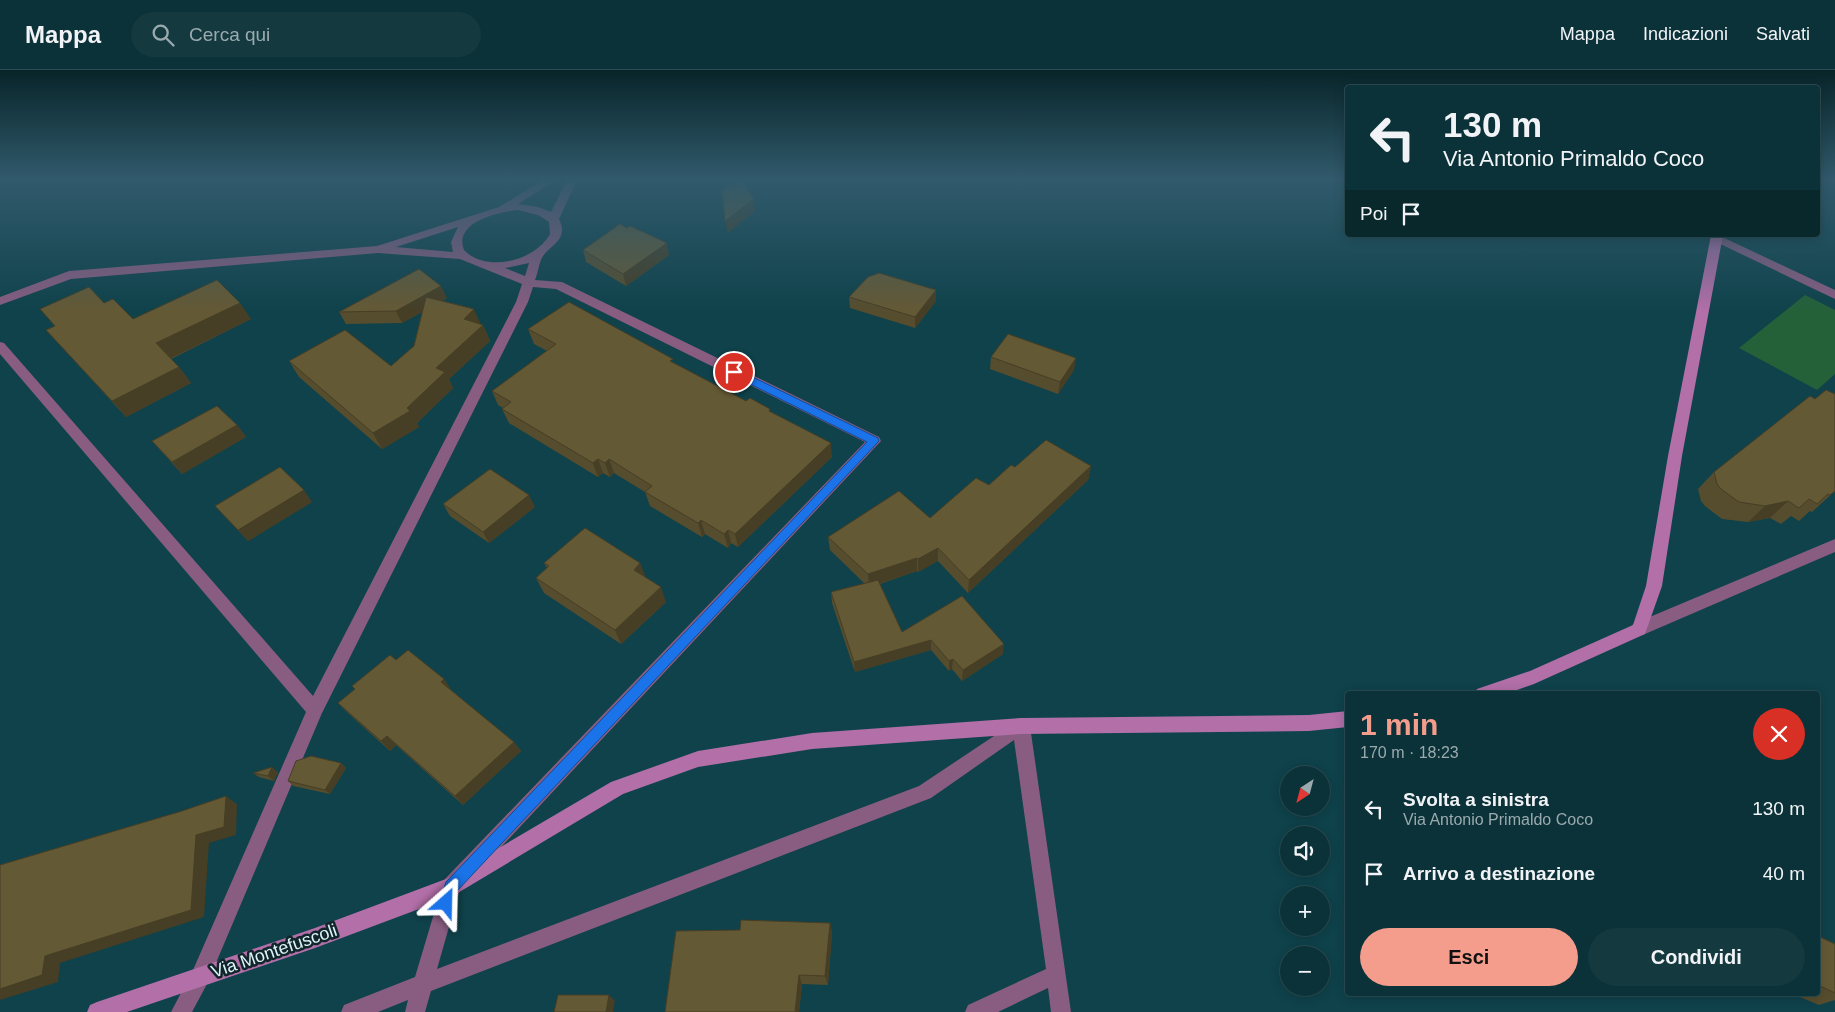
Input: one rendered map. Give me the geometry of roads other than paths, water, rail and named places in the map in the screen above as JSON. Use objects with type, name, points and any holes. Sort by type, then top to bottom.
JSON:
[{"type":"main road","points":[[1492,691],[1534,677],[1639,629],[1654,586],[1675,456],[1717,237]]},
{"type":"main road","name":"Via Montefuscoli","points":[[97,1012],[315,938],[451,887],[617,788],[698,759],[812,741],[1021,726],[1309,723],[1345,719]]},
{"type":"street","points":[[378,249],[457,224]]},
{"type":"street","points":[[469,224],[463,229],[456,242],[457,250],[473,262],[488,265],[505,265],[522,261],[538,254],[549,246],[556,237],[558,228],[556,224]]},
{"type":"street","points":[[1719,237],[1835,295]]},
{"type":"street","points":[[0,301],[69,274],[378,249],[463,256]]},
{"type":"street","points":[[181,1012],[200,977],[315,710],[530,283],[538,254]]},
{"type":"street","points":[[416,1012],[422,984],[451,887],[874,441],[558,285],[530,283],[488,265]]},
{"type":"street","points":[[0,346],[315,710]]},
{"type":"street","points":[[1639,629],[1835,545]]},
{"type":"street","points":[[351,1012],[925,792],[1021,726],[1061,1012]]},
{"type":"street","points":[[975,1012],[1057,974]]}]
